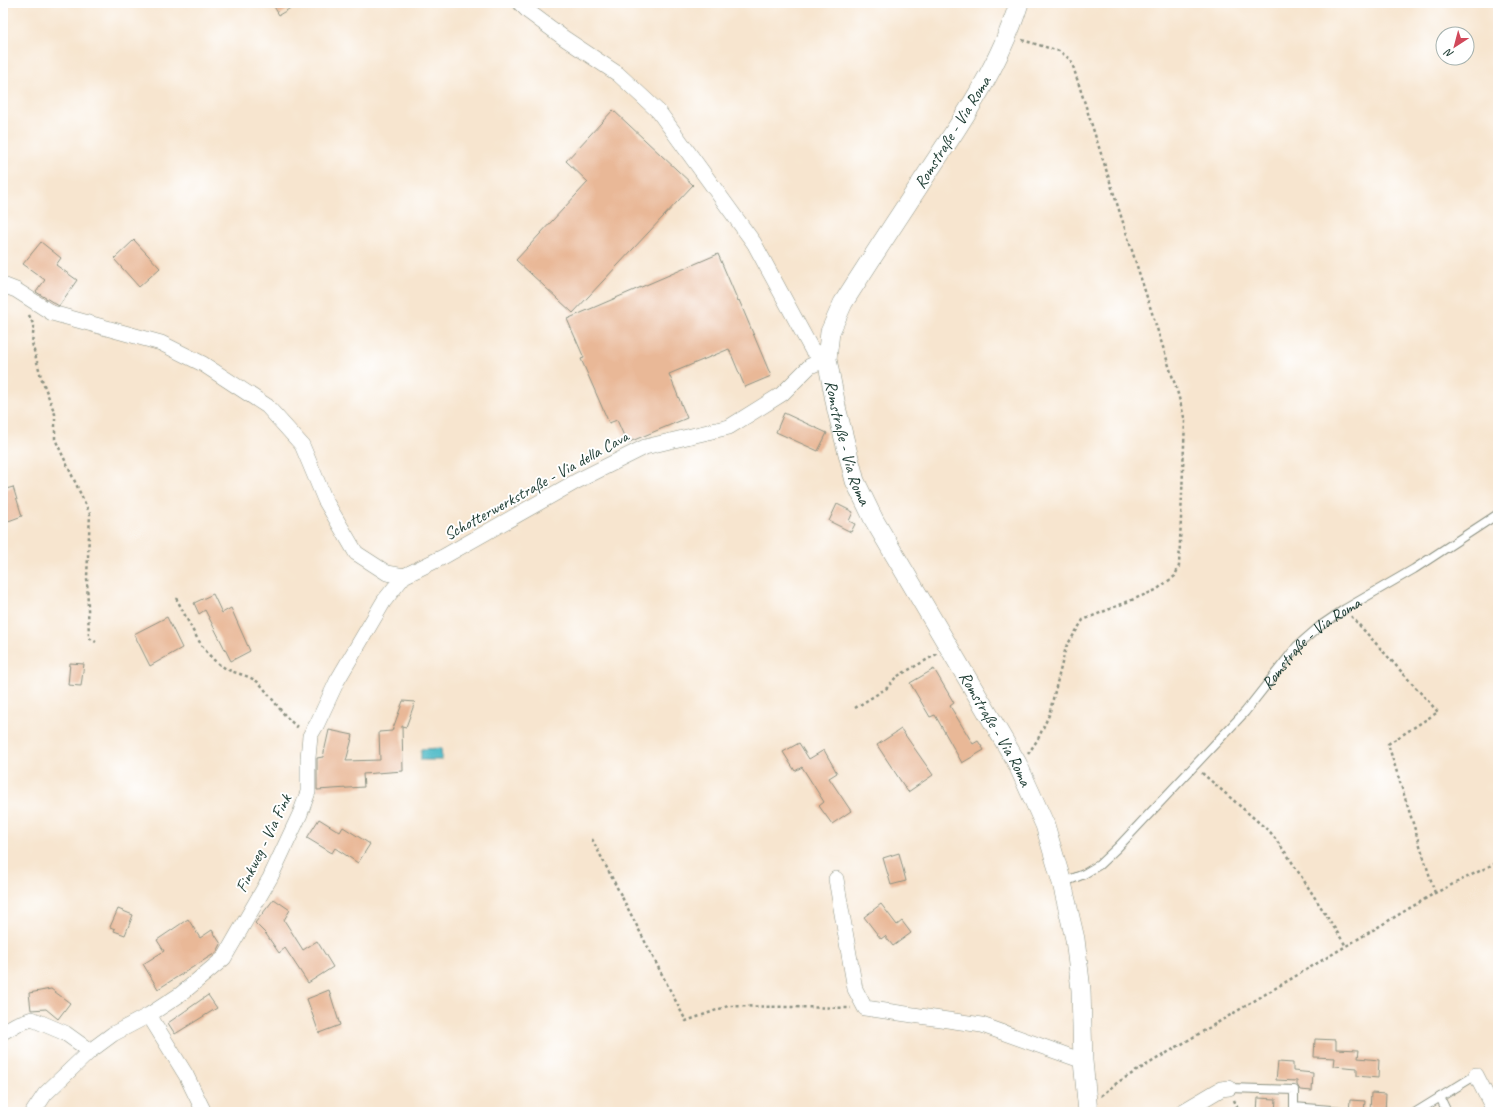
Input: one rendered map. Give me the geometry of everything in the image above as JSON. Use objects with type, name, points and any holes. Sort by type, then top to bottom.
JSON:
[{"type":"street","points":[[520,3],[529,12],[564,38],[618,74],[659,112],[754,243],[812,350],[827,359]]},
{"type":"street","name":"Romstraße - Via Roma","points":[[1019,3],[1013,24],[1000,52],[965,116],[842,303],[830,332],[827,359],[837,411],[856,481],[874,520],[1017,763],[1045,825],[1062,883],[1075,939],[1082,990],[1083,1061],[1093,1105]]},
{"type":"street","points":[[3,285],[16,290],[52,313],[161,344],[203,364],[267,406],[302,445],[325,500],[356,553],[386,573],[404,576]]},
{"type":"street","name":"Schotterwerkstraße - Via della Cava","points":[[404,576],[443,557],[577,481],[645,447],[729,427],[782,394],[810,366],[827,359]]},
{"type":"street","name":"Finkweg - Via Fink","points":[[33,1112],[45,1094],[90,1051],[112,1034],[149,1015],[181,994],[224,958],[270,878],[300,814],[308,792],[308,758],[310,736],[318,724],[337,681],[380,608],[404,576]]},
{"type":"street","points":[[836,879],[855,990],[865,1008],[982,1025],[1083,1061]]},
{"type":"street","points":[[149,1015],[186,1075],[204,1112]]},
{"type":"street","points":[[3,1032],[17,1024],[32,1019],[65,1033],[90,1051]]},
{"type":"street","points":[[1476,1075],[1495,1112]]},
{"type":"street","points":[[1182,1112],[1221,1089],[1229,1088]]},
{"type":"lane","name":"Romstraße - Via Roma","points":[[1062,883],[1084,874],[1099,865],[1118,847],[1245,712],[1297,646],[1320,626],[1414,569],[1498,514]]},
{"type":"lane","points":[[1416,1112],[1476,1075]]},
{"type":"lane","points":[[1229,1088],[1294,1090],[1294,1107],[1342,1110]]},
{"type":"lane","points":[[1440,1097],[1447,1112]]},
{"type":"path","points":[[1020,39],[1059,51],[1071,60],[1178,394],[1185,421],[1179,566],[1175,576],[1156,590],[1083,620],[1066,647],[1049,715],[1038,739],[1026,756],[1024,751]]},
{"type":"path","points":[[28,311],[34,326],[32,343],[41,377],[55,414],[55,439],[90,514],[87,577],[90,638],[96,642]]},
{"type":"path","points":[[176,598],[202,645],[214,660],[225,668],[258,682],[291,723],[310,736]]},
{"type":"path","points":[[1346,609],[1438,712],[1388,744],[1435,893]]},
{"type":"path","points":[[855,708],[887,688],[896,677],[949,647]]},
{"type":"path","points":[[1194,766],[1271,833],[1288,856],[1346,946]]},
{"type":"path","points":[[592,839],[686,1021],[728,1006],[865,1008]]},
{"type":"path","points":[[1093,1105],[1118,1082],[1435,893],[1498,862]]},
{"type":"path","points":[[1093,1105],[1098,1092]]},
{"type":"water","points":[[441,748],[442,760],[421,760],[421,749]]},
{"type":"building","points":[[272,3],[299,3],[279,15]]},
{"type":"building","points":[[613,110],[693,185],[573,313],[516,260],[588,182],[566,161]]},
{"type":"building","points":[[134,240],[160,268],[139,287],[114,259]]},
{"type":"building","points":[[41,242],[61,258],[56,265],[77,280],[59,306],[36,292],[45,280],[23,264]]},
{"type":"building","points":[[718,254],[771,376],[745,387],[729,349],[669,374],[687,418],[627,443],[617,420],[609,423],[581,359],[584,358],[567,319]]},
{"type":"building","points":[[784,413],[827,433],[818,451],[776,432]]},
{"type":"building","points":[[13,487],[22,516],[3,523],[3,490]]},
{"type":"building","points":[[837,504],[853,512],[849,521],[855,524],[851,532],[829,521]]},
{"type":"building","points":[[213,594],[222,613],[231,608],[250,651],[231,661],[205,610],[199,614],[194,603]]},
{"type":"building","points":[[167,617],[182,648],[150,666],[134,634]]},
{"type":"building","points":[[70,663],[84,664],[81,686],[68,685]]},
{"type":"building","points":[[934,669],[954,703],[950,706],[973,744],[978,741],[984,750],[962,763],[935,715],[930,717],[910,683]]},
{"type":"building","points":[[403,701],[415,702],[406,727],[402,726],[403,771],[363,774],[364,787],[317,790],[317,758],[323,757],[329,730],[353,735],[346,761],[380,760],[379,732],[392,731]]},
{"type":"building","points":[[901,729],[933,775],[908,792],[877,745]]},
{"type":"building","points":[[799,743],[809,759],[824,750],[837,773],[829,778],[851,811],[832,824],[819,806],[824,802],[802,767],[795,771],[783,752]]},
{"type":"building","points":[[319,819],[340,832],[343,827],[370,844],[358,863],[335,848],[332,853],[307,838]]},
{"type":"building","points":[[899,853],[906,881],[891,885],[883,858]]},
{"type":"building","points":[[274,899],[290,910],[284,920],[303,950],[317,941],[333,967],[308,983],[285,948],[279,953],[266,934],[255,923]]},
{"type":"building","points":[[881,904],[897,925],[902,921],[911,933],[893,946],[885,936],[881,939],[864,917]]},
{"type":"building","points":[[118,909],[133,915],[125,935],[114,931],[115,929],[110,927]]},
{"type":"building","points":[[188,919],[200,938],[212,930],[221,944],[217,952],[158,989],[143,964],[164,951],[157,940]]},
{"type":"building","points":[[51,989],[70,1003],[58,1019],[46,1009],[31,1010],[29,993]]},
{"type":"building","points":[[329,990],[340,1025],[319,1033],[307,999]]},
{"type":"building","points":[[208,995],[217,1008],[175,1034],[168,1023]]},
{"type":"building","points":[[1315,1039],[1336,1040],[1336,1049],[1359,1050],[1358,1058],[1379,1060],[1378,1078],[1357,1076],[1357,1068],[1334,1066],[1335,1058],[1314,1057]]},
{"type":"building","points":[[1278,1062],[1293,1063],[1293,1071],[1313,1073],[1312,1091],[1300,1090],[1297,1085],[1297,1081],[1276,1080]]},
{"type":"building","points":[[1371,1093],[1386,1094],[1385,1112],[1370,1111]]},
{"type":"building","points":[[1258,1098],[1276,1099],[1275,1112],[1257,1112]]},
{"type":"building","points":[[1350,1100],[1365,1101],[1364,1112],[1349,1112]]}]
